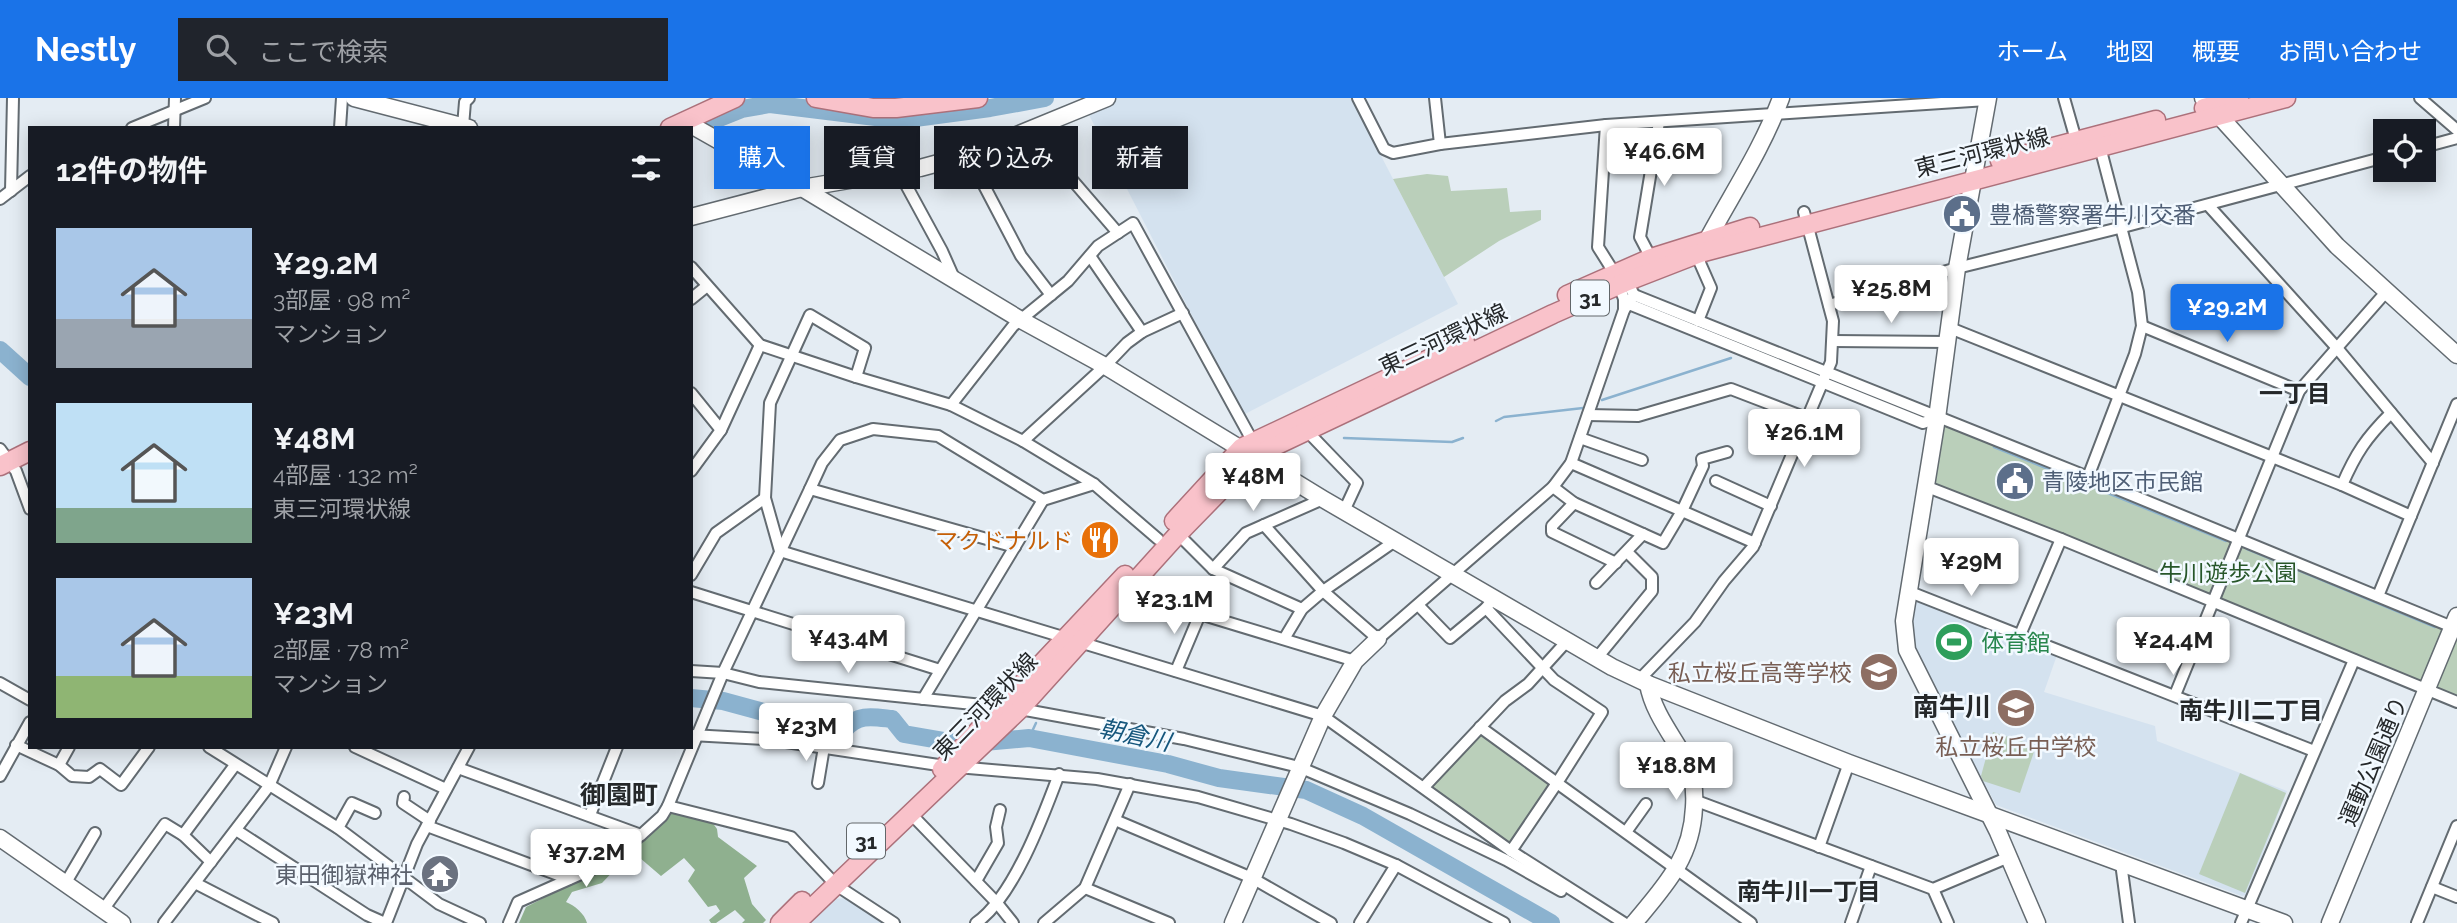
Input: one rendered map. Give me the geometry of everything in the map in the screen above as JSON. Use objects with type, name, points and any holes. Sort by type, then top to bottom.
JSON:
[{"type":"main road","points":[[677,124],[735,98]]},
{"type":"main road","points":[[816,98],[873,108],[896,108],[978,98]]},
{"type":"main road","name":"東三河環状線","points":[[1074,640],[1127,590],[1249,449],[1307,430],[1553,314],[1625,292],[1651,258],[1975,174],[2100,147],[2239,98]]},
{"type":"main road","name":"東三河環状線","points":[[1975,174],[2076,140],[2211,107],[2286,98]]},
{"type":"main road","name":"東三河環状線","points":[[796,923],[832,881],[1008,711],[1074,640],[1158,539],[1249,449],[1625,292],[1704,246]]},
{"type":"main road","points":[[6,462],[28,453]]},
{"type":"main road","name":"東三河環状線","points":[[780,923],[911,814],[957,763]]},
{"type":"street","points":[[11,191],[13,98]]},
{"type":"street","points":[[174,126],[175,98]]},
{"type":"street","points":[[137,126],[205,98]]},
{"type":"street","points":[[340,126],[342,98]]},
{"type":"street","points":[[354,98],[462,126]]},
{"type":"street","points":[[466,126],[465,102],[469,98]]},
{"type":"street","points":[[1042,126],[1107,98]]},
{"type":"street","points":[[1358,98],[1384,149],[1394,153],[1440,144],[1606,125],[1659,122],[1778,106],[1987,99],[1957,268],[1937,418],[1904,621],[1907,650],[1990,816],[2037,923]]},
{"type":"street","points":[[1435,98],[1440,144]]},
{"type":"street","points":[[2064,98],[2076,140]]},
{"type":"street","points":[[2420,98],[2457,130]]},
{"type":"street","points":[[1698,321],[1711,288],[1700,263],[1704,246],[1742,183],[1778,106]]},
{"type":"street","points":[[2211,107],[2337,246],[2457,355]]},
{"type":"street","points":[[1651,258],[1640,237],[1659,122]]},
{"type":"street","points":[[1606,125],[1598,247],[1625,292],[1824,379],[1937,418],[2378,596],[2455,624]]},
{"type":"street","points":[[693,132],[714,143]]},
{"type":"street","points":[[2436,144],[2457,138]]},
{"type":"street","points":[[2088,477],[2135,354],[2142,326],[2138,292],[2123,227],[2100,147]]},
{"type":"street","points":[[1829,305],[1957,268],[2373,160]]},
{"type":"street","points":[[0,199],[28,178]]},
{"type":"street","points":[[1078,187],[1118,233]]},
{"type":"street","points":[[693,216],[798,189]]},
{"type":"street","points":[[804,189],[1021,320],[1249,449],[1323,499],[1453,576],[1489,604],[1596,659],[1644,682],[1849,763],[2121,863],[2243,916],[2284,923]]},
{"type":"street","points":[[908,189],[955,281]]},
{"type":"street","points":[[986,189],[1016,248],[1051,295]]},
{"type":"street","points":[[2208,205],[2337,348],[2433,463]]},
{"type":"street","points":[[1644,682],[1695,622],[1755,543],[1831,362],[1833,321],[1806,218]]},
{"type":"street","points":[[951,405],[1013,326],[1068,281],[1098,246],[1133,223],[1184,313],[1249,449]]},
{"type":"street","points":[[1090,256],[1142,332]]},
{"type":"street","points":[[693,269],[760,345],[951,405],[1023,441],[1094,484],[1158,539]]},
{"type":"street","points":[[693,297],[707,286]]},
{"type":"street","points":[[1625,292],[1698,321],[1824,379]]},
{"type":"street","points":[[1233,923],[1323,716],[1355,661],[1553,487],[1571,463],[1625,292]]},
{"type":"street","points":[[2175,695],[2299,391],[2386,292]]},
{"type":"street","points":[[1023,441],[1127,343],[1142,332],[1184,313]]},
{"type":"street","points":[[780,551],[765,498],[770,403],[810,314],[865,348],[856,377]]},
{"type":"street","points":[[2142,326],[2299,391]]},
{"type":"street","points":[[1833,341],[1949,335],[2119,396],[2342,485],[2411,516]]},
{"type":"street","points":[[693,468],[720,430],[760,345]]},
{"type":"street","points":[[1588,415],[1638,416],[1731,389],[1808,419]]},
{"type":"street","points":[[693,396],[720,430]]},
{"type":"street","points":[[2378,596],[2457,404]]},
{"type":"street","points":[[2342,485],[2354,457],[2367,437],[2391,412]]},
{"type":"street","points":[[1043,500],[938,436],[873,429],[840,440],[822,463],[696,733],[1059,774],[1198,797],[1279,818],[1344,843],[1396,865],[1504,923]]},
{"type":"street","points":[[1307,430],[1357,483],[1344,511]]},
{"type":"street","points":[[1580,438],[1642,460]]},
{"type":"street","points":[[1553,487],[1574,503],[1663,543],[1682,511],[1703,466],[1702,459],[1727,452]]},
{"type":"street","points":[[6,462],[28,466]]},
{"type":"street","points":[[6,462],[28,505]]},
{"type":"street","points":[[1571,463],[1755,543]]},
{"type":"street","points":[[1716,481],[1771,506]]},
{"type":"street","points":[[923,699],[1043,500],[1094,484]]},
{"type":"street","points":[[1925,486],[2457,702]]},
{"type":"street","points":[[810,489],[1015,547]]},
{"type":"street","points":[[693,572],[716,533],[765,498]]},
{"type":"street","points":[[1213,569],[1247,533],[1323,499]]},
{"type":"street","points":[[1574,503],[1552,526],[1552,532],[1616,563]]},
{"type":"street","points":[[1264,525],[1323,591],[1378,639]]},
{"type":"street","points":[[1178,534],[1213,569],[1302,609]]},
{"type":"street","points":[[1596,583],[1643,534]]},
{"type":"street","points":[[2020,635],[2061,539]]},
{"type":"street","points":[[1284,639],[1302,609],[1323,591],[1395,541]]},
{"type":"street","points":[[780,551],[1323,716],[1511,851],[1623,923]]},
{"type":"street","points":[[1596,659],[1652,591],[1652,577],[1627,552]]},
{"type":"street","points":[[1127,590],[1148,610],[1200,614],[1355,661]]},
{"type":"street","points":[[1910,592],[2314,751]]},
{"type":"street","points":[[693,593],[940,670]]},
{"type":"street","points":[[1418,605],[1450,638],[1489,604]]},
{"type":"street","points":[[1489,604],[1542,669],[1601,712],[1511,851]]},
{"type":"street","points":[[1176,671],[1200,614]]},
{"type":"street","name":"運動公園通り","points":[[2330,923],[2455,624]]},
{"type":"street","points":[[2143,637],[2191,656]]},
{"type":"street","points":[[1424,787],[1480,726],[1567,642]]},
{"type":"street","points":[[2243,916],[2354,660]]},
{"type":"street","points":[[693,671],[758,682],[923,699],[1184,739],[1298,770],[1410,814],[1506,860],[1623,923]]},
{"type":"street","points":[[1634,923],[1677,869],[1691,837],[1695,800],[1688,765],[1651,702],[1644,682]]},
{"type":"street","points":[[0,683],[28,699]]},
{"type":"street","points":[[0,776],[28,725]]},
{"type":"street","points":[[1480,726],[1751,923]]},
{"type":"street","points":[[16,745],[59,765],[72,776],[89,777],[100,769],[121,785],[148,749]]},
{"type":"street","points":[[818,783],[824,747]]},
{"type":"street","points":[[59,765],[68,749]]},
{"type":"street","points":[[212,749],[338,828],[439,904],[480,923]]},
{"type":"street","points":[[164,923],[269,786],[285,749]]},
{"type":"street","points":[[359,749],[446,789]]},
{"type":"street","points":[[236,830],[368,915],[385,923],[402,876],[468,749]]},
{"type":"street","points":[[590,815],[616,749]]},
{"type":"street","points":[[509,923],[518,902],[608,862],[662,816],[690,749]]},
{"type":"street","points":[[1819,847],[1849,763]]},
{"type":"street","points":[[183,835],[235,765]]},
{"type":"street","points":[[458,768],[641,835]]},
{"type":"street","points":[[976,923],[997,903],[1031,843],[1059,774]]},
{"type":"street","points":[[1044,923],[1085,888],[1130,784]]},
{"type":"street","points":[[404,797],[403,803],[429,824],[569,879]]},
{"type":"street","points":[[1695,800],[1933,889],[2008,858]]},
{"type":"street","points":[[338,828],[352,803],[375,813]]},
{"type":"street","points":[[1626,832],[1646,804]]},
{"type":"street","points":[[668,806],[791,837],[832,881],[894,923]]},
{"type":"street","points":[[976,881],[998,843],[996,827],[1000,810]]},
{"type":"street","points":[[911,814],[1013,923]]},
{"type":"street","points":[[1115,820],[1252,878],[1331,923]]},
{"type":"street","points":[[103,910],[165,824],[183,835],[211,862]]},
{"type":"street","points":[[2417,923],[2457,827]]},
{"type":"street","points":[[65,884],[95,833]]},
{"type":"street","points":[[0,838],[122,923]]},
{"type":"street","points":[[2121,863],[2129,923]]},
{"type":"street","points":[[1360,923],[1396,865]]},
{"type":"street","points":[[1851,923],[1871,866]]},
{"type":"street","points":[[195,883],[273,923]]},
{"type":"street","points":[[2432,887],[2457,897]]},
{"type":"street","points":[[1085,888],[1169,923]]},
{"type":"street","points":[[1933,889],[1948,923]]},
{"type":"shaded area","points":[[1117,98],[1351,98],[1458,304],[1243,415],[1127,189],[1188,189],[1188,126],[1095,126],[1088,113]]},
{"type":"shaded area","points":[[1910,598],[1920,599],[2057,655],[2044,692],[2155,726],[2157,741],[2287,791],[2247,895],[2242,896],[1996,805],[1913,648]]},
{"type":"shaded area","points":[[846,898],[884,923],[810,923],[835,899]]},
{"type":"green space","points":[[1427,174],[1448,176],[1451,191],[1507,188],[1510,212],[1541,210],[1541,220],[1499,241],[1444,277],[1393,179]]},
{"type":"green space","name":"牛川遊歩公園","points":[[1937,418],[2457,629],[2457,702],[1925,486]]},
{"type":"green space","points":[[1480,732],[1551,784],[1509,844],[1431,787]]},
{"type":"green space","points":[[1993,732],[2036,746],[2020,793],[1983,781],[1981,776]]},
{"type":"green space","points":[[2240,773],[2286,793],[2245,893],[2199,874]]},
{"type":"green space","points":[[671,812],[712,822],[718,837],[757,866],[744,878],[752,904],[766,920],[763,923],[742,923],[745,920],[735,910],[716,923],[711,923],[709,920],[720,911],[716,905],[708,907],[688,881],[695,870],[684,858],[661,876],[640,858],[632,865],[622,862],[602,883],[572,892],[566,902],[579,910],[587,923],[519,923],[526,907],[612,863]]},
{"type":"waterway","points":[[712,121],[742,109],[770,104],[900,120],[1045,98]]},
{"type":"waterway","name":"朝倉川","points":[[0,350],[28,375]]},
{"type":"waterway","points":[[1602,400],[1731,358]]},
{"type":"waterway","points":[[1496,421],[1504,417],[1583,408]]},
{"type":"waterway","points":[[1344,438],[1452,442],[1463,438]]},
{"type":"waterway","points":[[1994,447],[2226,541]]},
{"type":"waterway","points":[[2247,549],[2435,627]]},
{"type":"waterway","name":"朝倉川","points":[[693,698],[723,701],[778,716],[845,729],[861,718],[892,719],[904,734],[962,744],[1029,738],[1168,764],[1219,778],[1306,790],[1363,816],[1551,923]]},
{"type":"waterway","points":[[1029,738],[1036,723]]},
{"type":"place","name":"豊橋警察署牛川交番","points":[[1962,214]]},
{"type":"place","name":"青陵地区市民館","points":[[2015,481]]},
{"type":"place","name":"マクドナルド","points":[[1100,540]]},
{"type":"place","name":"体育館","points":[[1954,642]]},
{"type":"place","name":"私立桜丘高等学校","points":[[1879,672]]},
{"type":"place","name":"私立桜丘中学校","points":[[2016,708]]},
{"type":"place","name":"東田御嶽神社","points":[[440,874]]},
{"type":"district","name":"一丁目","points":[[2295,393]]},
{"type":"district","name":"南牛川","points":[[1952,707]]},
{"type":"district","name":"南牛川二丁目","points":[[2251,710]]},
{"type":"district","name":"御園町","points":[[619,795]]},
{"type":"district","name":"南牛川一丁目","points":[[1809,891]]}]
